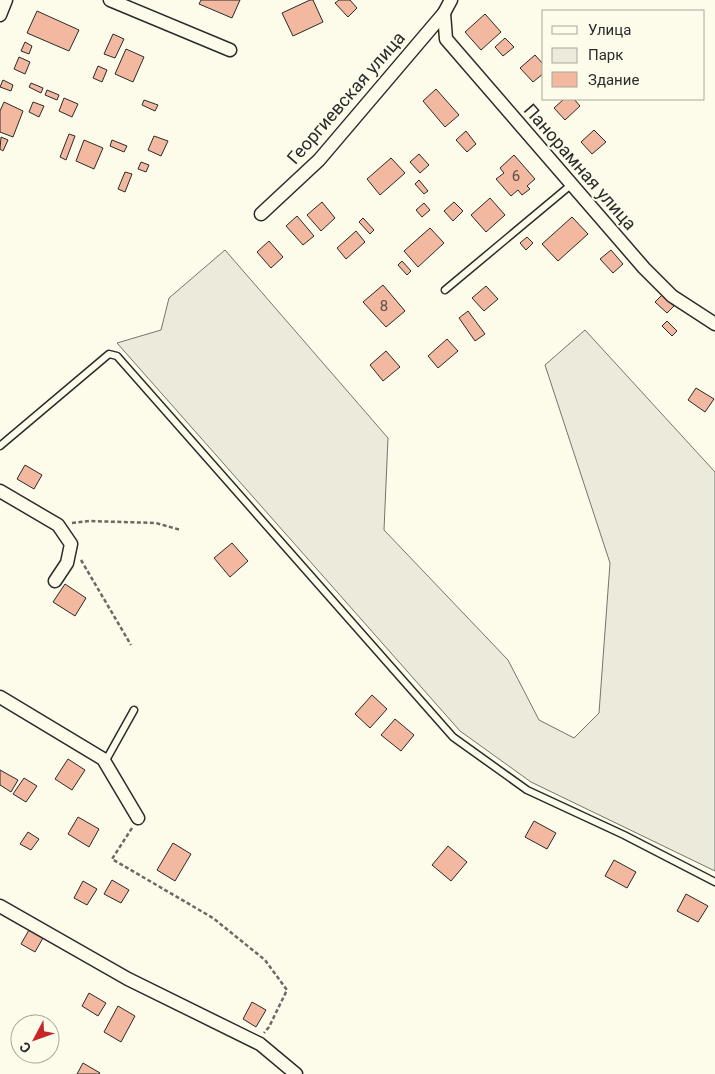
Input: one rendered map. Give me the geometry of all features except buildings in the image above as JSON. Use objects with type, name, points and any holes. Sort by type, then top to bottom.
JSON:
[{"type":"street","points":[[0,15],[6,0]]},
{"type":"street","points":[[110,0],[230,50]]},
{"type":"street","name":"Георгиевская улица","points":[[261,214],[319,160],[444,14],[452,0]]},
{"type":"street","name":"Панорамная улица","points":[[444,14],[446,39],[644,268],[672,296],[715,324]]},
{"type":"street","points":[[0,491],[58,525],[71,544],[67,564],[55,581]]},
{"type":"street","points":[[0,697],[105,762],[138,818]]},
{"type":"street","points":[[0,906],[128,979],[256,1042],[296,1074]]},
{"type":"lane","points":[[445,290],[572,184]]},
{"type":"lane","points":[[0,446],[109,354],[117,356],[454,736],[527,790],[624,835],[715,882]]},
{"type":"lane","points":[[105,762],[134,710]]},
{"type":"path","points":[[58,525],[89,520],[156,523],[181,530]]},
{"type":"path","points":[[71,544],[131,645]]},
{"type":"path","points":[[138,818],[112,858],[212,918],[265,960],[287,990],[269,1027],[256,1042]]},
{"type":"green space","points":[[225,250],[388,438],[384,530],[508,660],[539,720],[574,738],[599,713],[610,563],[545,365],[585,330],[715,472],[715,871],[531,782],[460,731],[117,343],[161,330],[169,298]]}]
